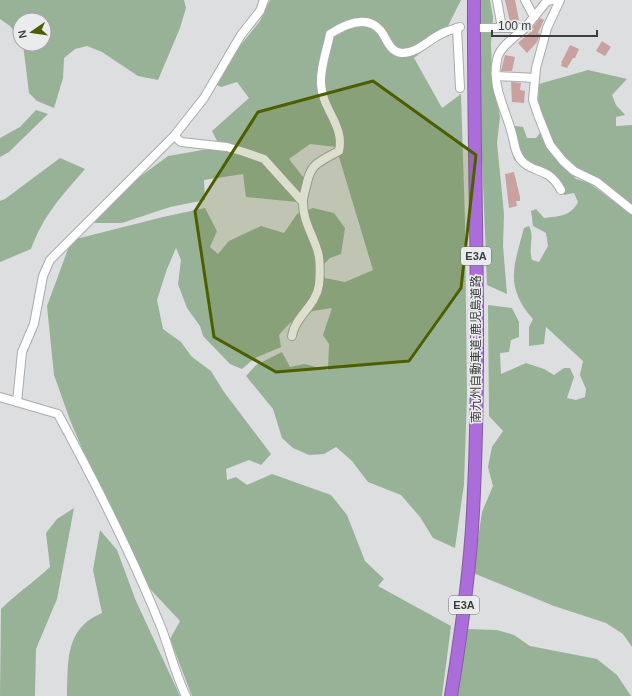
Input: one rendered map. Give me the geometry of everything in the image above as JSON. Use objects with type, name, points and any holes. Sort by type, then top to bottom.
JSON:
[{"type":"highway","name":"南九州自動車道;鹿児島道路","points":[[451,696],[466,594],[473,513],[476,408],[474,0]]},
{"type":"street","points":[[17,402],[22,352],[34,324],[43,276],[50,260],[174,136],[204,98],[241,35],[260,11],[264,0]]},
{"type":"street","points":[[497,0],[502,28]]},
{"type":"street","points":[[526,0],[534,17]]},
{"type":"street","points":[[552,0],[547,2],[525,28],[502,50],[497,59],[496,76],[499,97],[512,134],[515,152],[526,165],[549,174],[561,190]]},
{"type":"street","points":[[560,0],[547,28],[536,68],[533,100],[550,145],[574,171],[597,182],[632,210]]},
{"type":"street","points":[[292,336],[293,328],[314,302],[319,286],[320,259],[317,248],[305,223],[302,209],[309,174],[314,164],[339,151],[340,144],[338,126],[327,108],[321,84],[330,34],[344,25],[359,22],[372,24],[380,30],[389,45],[401,53],[411,52],[442,33],[459,28],[460,88]]},
{"type":"street","points":[[479,28],[525,28]]},
{"type":"street","points":[[496,76],[535,78]]},
{"type":"street","points":[[174,136],[181,142],[227,148],[264,159],[301,200],[303,199]]},
{"type":"street","points":[[0,397],[58,414],[76,447],[136,569],[162,627],[186,696]]},
{"type":"highlighted area","points":[[373,81],[476,155],[461,288],[409,361],[276,372],[214,337],[195,211],[258,112]]},
{"type":"green space","points":[[0,0],[184,0],[186,8],[180,28],[158,80],[138,76],[102,52],[87,46],[75,49],[64,58],[63,78],[54,108],[37,101],[29,93],[24,52],[52,52],[52,12],[12,12],[12,29],[0,19]]},
{"type":"green space","points":[[270,0],[461,0],[444,34],[414,58],[442,108],[461,94],[465,221],[467,396],[464,484],[455,548],[433,538],[420,517],[401,495],[368,482],[352,461],[336,447],[324,454],[309,455],[293,448],[282,438],[273,409],[246,376],[256,365],[282,352],[290,367],[304,364],[328,370],[329,344],[323,335],[332,308],[308,312],[291,322],[279,335],[281,347],[255,358],[242,369],[230,364],[203,336],[200,326],[187,308],[178,284],[181,260],[176,248],[167,269],[157,300],[163,329],[181,342],[192,357],[211,371],[224,392],[271,454],[261,465],[249,460],[226,469],[227,480],[236,477],[247,485],[272,474],[331,495],[347,515],[365,561],[384,579],[378,586],[451,626],[442,696],[192,696],[170,639],[180,621],[151,590],[115,526],[70,420],[54,375],[47,306],[68,249],[76,239],[205,208],[217,231],[210,247],[218,254],[229,241],[261,226],[284,233],[297,214],[313,208],[334,213],[345,228],[341,254],[330,258],[320,268],[325,278],[345,282],[373,270],[336,147],[310,144],[289,159],[307,182],[297,202],[246,197],[243,174],[204,180],[205,200],[170,207],[122,223],[94,223],[122,190],[168,156],[220,147],[212,131],[249,98],[237,82],[221,87],[211,82],[260,21]]},
{"type":"green space","points":[[481,0],[490,0],[493,17],[491,44],[492,69],[500,117],[497,143],[504,214],[503,246],[507,294],[487,285],[480,106]]},
{"type":"green space","points":[[588,70],[627,79],[612,95],[616,105],[625,115],[616,117],[616,126],[632,125],[632,206],[591,180],[566,160],[547,135],[540,120],[538,107],[539,84]]},
{"type":"green space","points":[[36,110],[48,114],[9,152],[0,157],[0,138],[20,127]]},
{"type":"green space","points":[[508,125],[523,127],[527,138],[536,138],[540,133],[560,161],[576,179],[589,183],[632,215],[632,647],[623,634],[606,623],[554,606],[473,573],[482,512],[493,486],[488,467],[492,447],[503,431],[489,416],[488,305],[512,308],[519,322],[519,337],[511,340],[509,352],[500,353],[501,374],[526,363],[544,369],[554,375],[564,368],[570,368],[574,377],[567,398],[576,400],[585,397],[586,389],[580,375],[583,361],[546,327],[544,344],[529,346],[529,327],[533,319],[518,296],[514,275],[517,254],[524,228],[529,226],[531,230],[532,260],[539,262],[548,246],[546,233],[533,226],[531,211],[536,209],[544,218],[559,216],[571,211],[578,202],[574,193],[564,195],[558,179],[514,160]]},
{"type":"green space","points":[[60,158],[85,169],[47,216],[31,249],[0,262],[0,201],[5,199]]},
{"type":"green space","points":[[74,508],[57,599],[36,649],[35,696],[0,696],[1,609],[50,567],[46,533],[57,519]]},
{"type":"green space","points":[[100,530],[117,550],[136,601],[180,696],[67,696],[69,658],[75,637],[81,627],[90,619],[102,613],[93,570]]},
{"type":"green space","points":[[467,629],[497,630],[514,635],[530,646],[597,659],[617,675],[631,696],[457,696]]},
{"type":"building","points":[[505,0],[515,0],[519,20],[510,22]]},
{"type":"building","points":[[540,18],[544,20],[538,33],[540,34],[537,42],[527,53],[518,43],[534,29],[532,28]]},
{"type":"building","points":[[602,41],[611,47],[605,56],[596,51]]},
{"type":"building","points":[[570,45],[579,49],[575,58],[573,58],[567,68],[561,66],[561,63]]},
{"type":"building","points":[[505,55],[515,57],[512,71],[501,71]]},
{"type":"building","points":[[511,82],[521,83],[520,90],[525,91],[524,103],[512,102]]},
{"type":"building","points":[[514,172],[520,201],[516,201],[517,206],[509,208],[505,174]]}]
